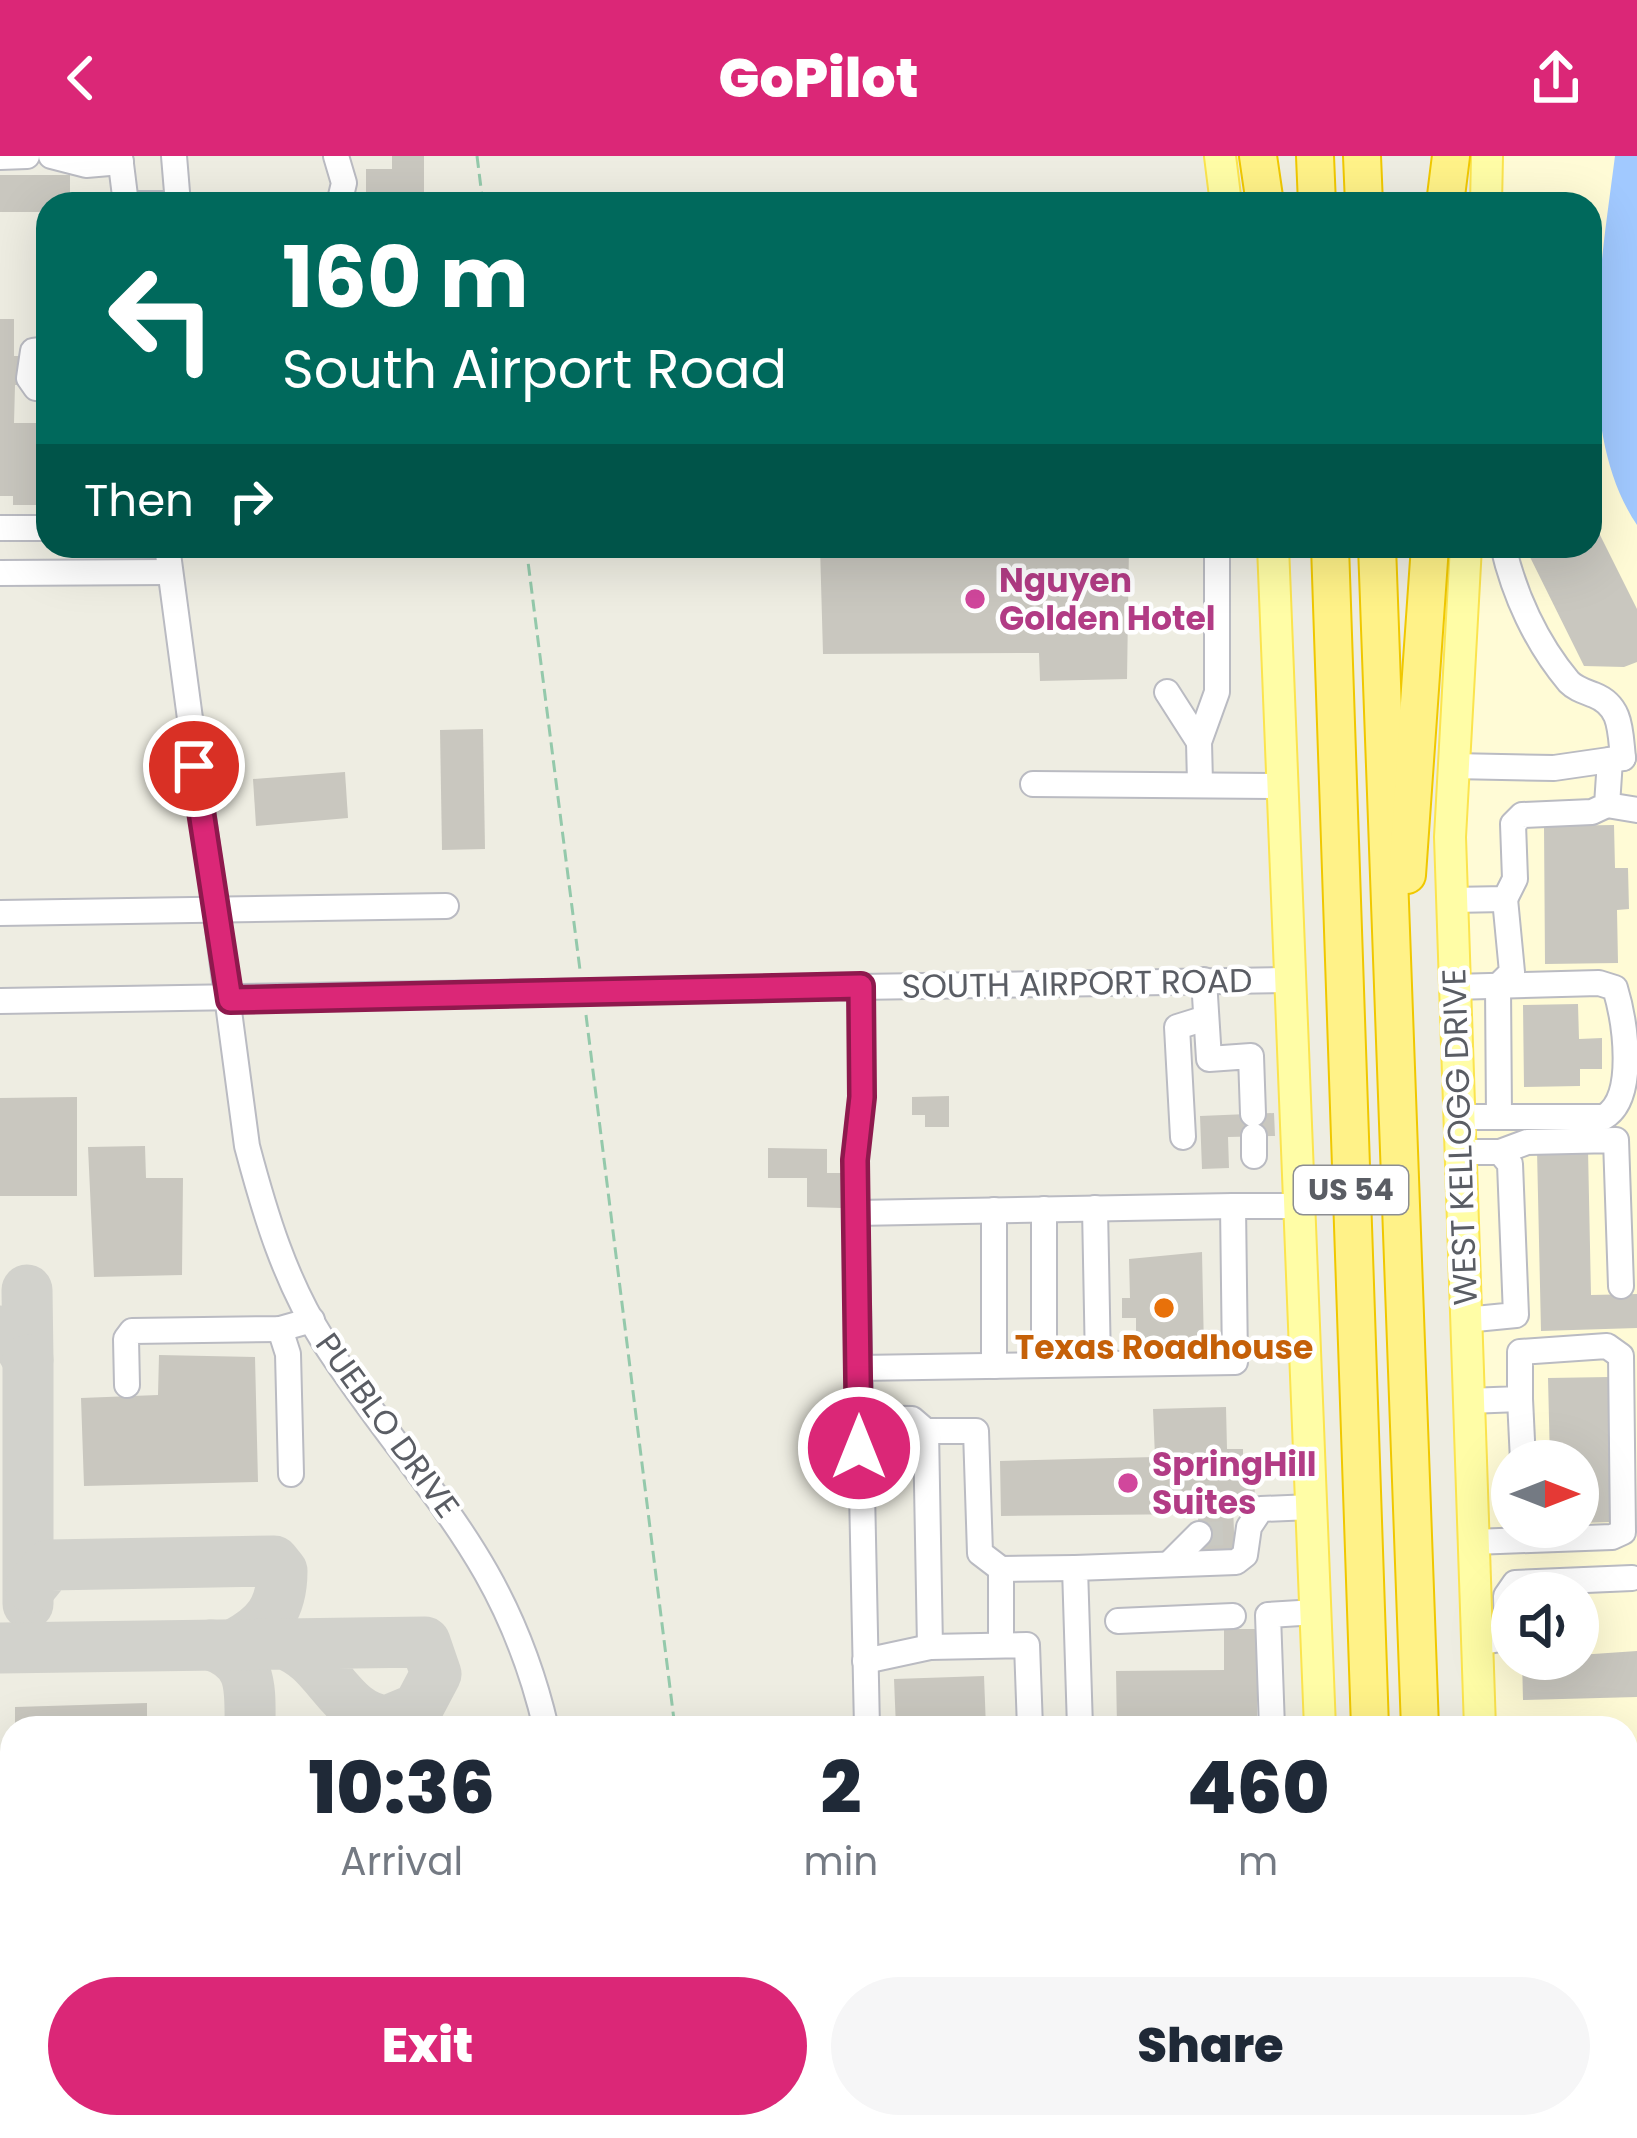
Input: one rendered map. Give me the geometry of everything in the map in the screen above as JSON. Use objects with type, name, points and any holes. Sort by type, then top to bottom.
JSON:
[{"type":"highway","points":[[1258,156],[1263,192]]},
{"type":"highway","points":[[1315,156],[1316,192]]},
{"type":"highway","points":[[1362,156],[1364,192]]},
{"type":"highway","points":[[1445,192],[1448,156]]},
{"type":"highway","points":[[1315,558],[1332,652]]},
{"type":"highway","name":"US 54","points":[[1330,558],[1370,1716]]},
{"type":"highway","name":"US 54","points":[[1377,558],[1420,1716]]},
{"type":"highway","points":[[1395,1106],[1429,558]]},
{"type":"main road","points":[[1220,156],[1224,192]]},
{"type":"main road","points":[[1486,192],[1487,156]]},
{"type":"main road","points":[[1274,558],[1320,1716]]},
{"type":"main road","name":"WEST KELLOGG DRIVE","points":[[1465,558],[1451,900],[1479,1716]]},
{"type":"street","points":[[0,157],[27,156]]},
{"type":"street","points":[[51,156],[86,165],[120,159],[127,192]]},
{"type":"street","points":[[174,156],[177,192]]},
{"type":"street","points":[[336,156],[342,192]]},
{"type":"street","points":[[36,351],[29,378],[36,388]]},
{"type":"street","points":[[0,528],[36,528]]},
{"type":"street","points":[[1200,783],[1199,742],[1217,692],[1216,558]]},
{"type":"street","points":[[1506,558],[1516,597],[1573,687],[1610,701],[1637,700]]},
{"type":"street","points":[[0,573],[169,559]]},
{"type":"street","name":"PUEBLO DRIVE","points":[[169,559],[247,1146],[273,1243],[313,1320],[477,1550],[524,1646],[542,1716]]},
{"type":"street","points":[[1167,692],[1199,742]]},
{"type":"street","points":[[1607,806],[1624,758],[1618,716],[1610,701]]},
{"type":"street","points":[[1454,766],[1554,768],[1624,758]]},
{"type":"street","points":[[1033,784],[1284,786]]},
{"type":"street","points":[[1499,1117],[1498,986],[1512,972],[1505,899],[1515,879],[1513,824],[1522,815],[1592,812],[1607,806],[1637,810]]},
{"type":"street","points":[[1451,900],[1505,899]]},
{"type":"street","points":[[0,914],[446,906]]},
{"type":"street","points":[[1204,980],[1209,1059],[1251,1057],[1254,1135]]},
{"type":"street","name":"SOUTH AIRPORT ROAD","points":[[0,1000],[1291,980]]},
{"type":"street","points":[[1453,987],[1599,983],[1626,987],[1616,1111],[1604,1118],[1457,1117]]},
{"type":"street","points":[[861,986],[856,1213],[867,1716]]},
{"type":"street","points":[[1183,1137],[1177,1027],[1206,1018]]},
{"type":"street","points":[[1459,1153],[1500,1152],[1527,1142],[1616,1140],[1621,1286]]},
{"type":"street","points":[[1500,1152],[1510,1164],[1522,1440]]},
{"type":"street","points":[[859,1368],[1235,1362],[1233,1206]]},
{"type":"street","points":[[856,1213],[1300,1206]]},
{"type":"street","points":[[1095,1208],[1098,1364]]},
{"type":"street","points":[[1044,1209],[1044,1365]]},
{"type":"street","points":[[994,1210],[994,1366]]},
{"type":"street","points":[[1465,1320],[1516,1315]]},
{"type":"street","points":[[127,1385],[126,1339],[131,1331],[280,1329],[313,1320]]},
{"type":"street","points":[[280,1329],[288,1354],[291,1474]]},
{"type":"street","points":[[1520,1352],[1616,1348],[1624,1397],[1624,1532],[1599,1537]]},
{"type":"street","points":[[1468,1402],[1520,1400]]},
{"type":"street","points":[[859,1418],[912,1419],[926,1431],[976,1431],[980,1553],[1001,1569],[1235,1562],[1245,1555],[1241,1533],[1261,1509],[1312,1507]]},
{"type":"street","points":[[926,1431],[930,1647]]},
{"type":"street","points":[[1169,1564],[1199,1534]]},
{"type":"street","points":[[1473,1542],[1491,1539]]},
{"type":"street","points":[[1075,1568],[1079,1716]]},
{"type":"street","points":[[1001,1569],[1001,1645]]},
{"type":"street","points":[[1476,1642],[1507,1638],[1506,1597],[1515,1583],[1632,1578]]},
{"type":"street","points":[[1118,1621],[1316,1612]]},
{"type":"street","points":[[1253,1616],[1270,1716]]},
{"type":"street","points":[[865,1661],[930,1647],[1027,1645],[1030,1716]]},
{"type":"path","points":[[477,156],[482,192]]},
{"type":"path","points":[[528,558],[674,1716]]},
{"type":"shaded area","points":[[1479,156],[1637,156],[1637,1716],[1482,1716],[1450,837],[1466,558],[1602,558],[1602,192],[1480,192]]},
{"type":"water","points":[[1615,156],[1637,156],[1637,525],[1617,486],[1602,426],[1603,247]]},
{"type":"building","points":[[392,156],[424,156],[424,192],[366,192],[366,169],[392,169]]},
{"type":"building","points":[[0,175],[70,175],[70,192],[36,192],[36,212],[0,212]]},
{"type":"building","points":[[0,319],[14,319],[14,356],[23,356],[23,385],[15,385],[14,423],[36,423],[36,505],[13,505],[13,496],[0,496]]},
{"type":"building","points":[[1602,539],[1637,609],[1637,662],[1624,667],[1584,666],[1530,558],[1602,558]]},
{"type":"building","name":"Nguyen Golden Hotel","points":[[820,558],[1129,558],[1127,679],[1040,681],[1039,653],[823,654]]},
{"type":"building","points":[[483,729],[485,849],[442,850],[440,730]]},
{"type":"building","points":[[345,772],[348,818],[256,826],[253,779]]},
{"type":"building","points":[[1614,825],[1615,868],[1628,868],[1629,909],[1617,910],[1618,963],[1545,964],[1544,826]]},
{"type":"building","points":[[1578,1004],[1579,1039],[1602,1038],[1602,1069],[1580,1069],[1580,1086],[1524,1087],[1523,1005]]},
{"type":"building","points":[[949,1096],[949,1127],[925,1127],[925,1115],[912,1115],[912,1097]]},
{"type":"building","points":[[77,1097],[77,1196],[0,1196],[0,1098]]},
{"type":"building","points":[[1274,1113],[1275,1136],[1228,1137],[1229,1168],[1202,1169],[1200,1116]]},
{"type":"building","points":[[145,1146],[146,1178],[183,1178],[182,1275],[94,1277],[88,1147]]},
{"type":"building","points":[[768,1148],[827,1149],[827,1173],[841,1173],[841,1208],[807,1207],[807,1178],[768,1178]]},
{"type":"building","points":[[1588,1149],[1591,1295],[1637,1294],[1637,1328],[1541,1331],[1537,1150]]},
{"type":"building","name":"Texas Roadhouse","points":[[1202,1252],[1204,1350],[1163,1351],[1163,1342],[1136,1342],[1136,1318],[1122,1318],[1122,1298],[1130,1298],[1129,1259]]},
{"type":"building","points":[[159,1355],[255,1357],[258,1482],[84,1486],[81,1398],[158,1395]]},
{"type":"building","points":[[1610,1377],[1613,1522],[1599,1522],[1599,1440],[1549,1440],[1548,1378]]},
{"type":"building","name":"SpringHill Suites","points":[[1226,1407],[1227,1449],[1243,1449],[1243,1459],[1254,1459],[1255,1504],[1233,1505],[1235,1559],[1199,1560],[1198,1514],[1001,1516],[1000,1461],[1155,1457],[1153,1409]]},
{"type":"building","points":[[1224,1629],[1257,1629],[1257,1716],[1117,1716],[1116,1671],[1224,1670]]},
{"type":"building","points":[[1637,1651],[1637,1697],[1523,1700],[1523,1680],[1599,1680],[1599,1654]]},
{"type":"building","points":[[984,1676],[986,1716],[896,1716],[894,1679]]},
{"type":"building","points":[[147,1703],[147,1716],[15,1716],[15,1707]]},
{"type":"taxiway","points":[[0,1331],[18,1343],[28,1360],[27,1290]]},
{"type":"taxiway","points":[[28,1360],[28,1604]]},
{"type":"taxiway","points":[[31,1587],[49,1565],[274,1561],[282,1571],[276,1606],[256,1631],[235,1644]]},
{"type":"taxiway","points":[[284,1644],[425,1642],[436,1674],[418,1708],[399,1716]]},
{"type":"taxiway","points":[[0,1648],[284,1644]]},
{"type":"taxiway","points":[[284,1644],[312,1662],[368,1716]]},
{"type":"taxiway","points":[[211,1645],[242,1667],[249,1688],[250,1716]]},
{"type":"tunnel","points":[[1199,1534],[1234,1533]]},
{"type":"place","name":"Nguyen Golden Hotel","points":[[975,599]]},
{"type":"place","name":"Texas Roadhouse","points":[[1164,1308]]},
{"type":"place","name":"SpringHill Suites","points":[[1128,1483]]},
{"type":"route","points":[[194,766],[230,1000],[861,986],[862,1097],[855,1160],[859,1448]]}]
